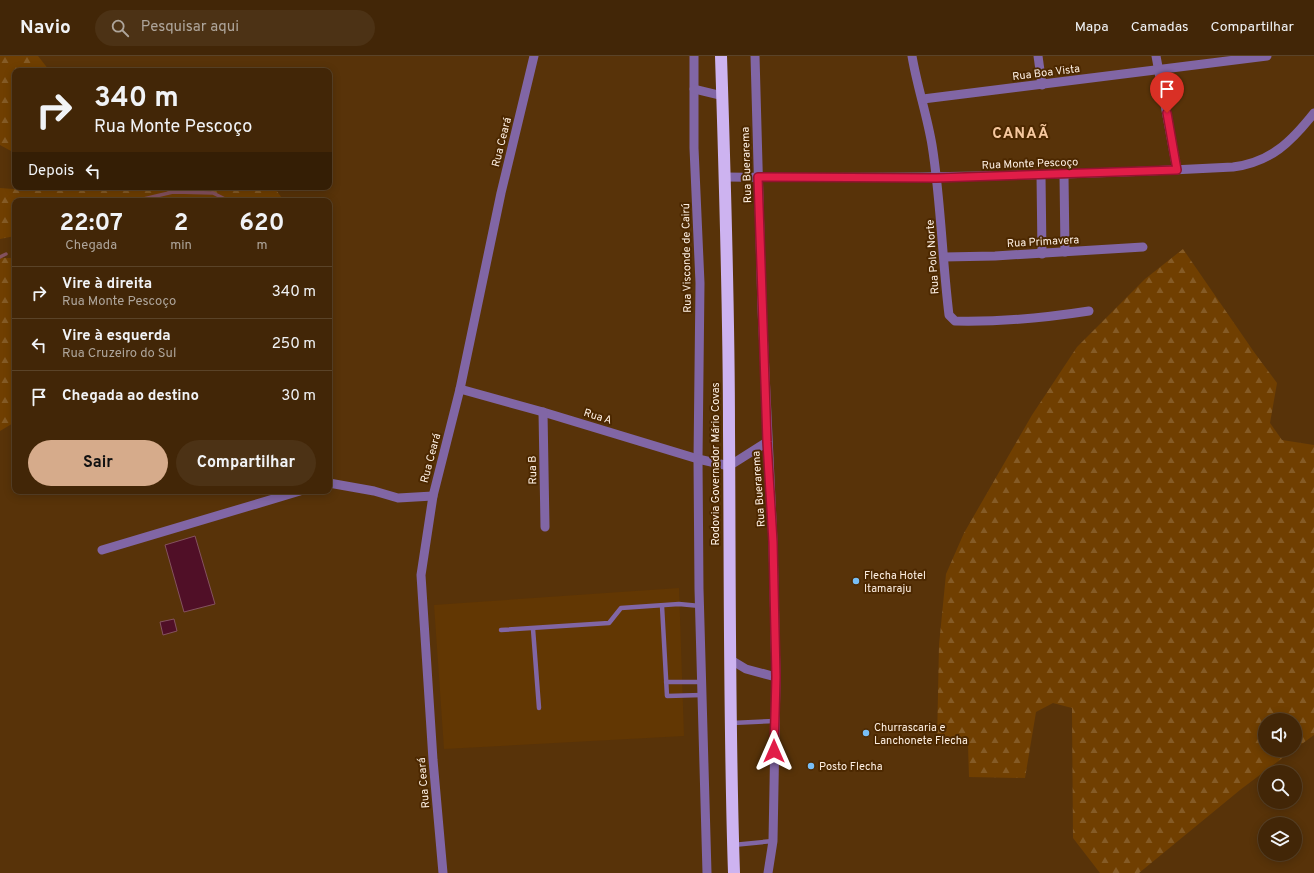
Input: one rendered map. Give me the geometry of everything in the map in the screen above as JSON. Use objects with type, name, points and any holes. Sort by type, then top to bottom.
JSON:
[{"type":"highway","name":"Rodovia Governador Mário Covas","points":[[722,56],[726,177],[729,466],[728,574],[731,660],[734,873]]},
{"type":"street","name":"Rua Ceará","points":[[443,873],[433,760],[421,575],[433,496],[460,389],[500,193],[534,56]]},
{"type":"street","name":"Rua Visconde de Cairú","points":[[694,56],[694,148],[700,284],[698,459],[701,682],[707,873]]},
{"type":"street","name":"Rua Buerarema","points":[[755,56],[767,442],[773,542],[776,677],[773,841],[768,873]]},
{"type":"street","name":"Rua Polo Norte","points":[[912,56],[923,99],[932,145],[944,257],[948,315],[955,321],[1003,322],[1089,311]]},
{"type":"street","points":[[1038,56],[1042,85]]},
{"type":"street","points":[[1156,56],[1160,70],[1177,170]]},
{"type":"street","name":"Rua Boa Vista","points":[[923,99],[1267,56]]},
{"type":"street","points":[[694,89],[723,96]]},
{"type":"street","name":"Rua Monte Pescoço","points":[[726,177],[936,178],[1041,176],[1233,167],[1249,165],[1260,161],[1294,139],[1314,113]]},
{"type":"street","points":[[1064,175],[1065,252]]},
{"type":"street","points":[[1041,176],[1042,254]]},
{"type":"street","name":"Rua Primavera","points":[[944,257],[1042,254],[1143,247]]},
{"type":"street","name":"Rua A","points":[[460,389],[543,412],[698,459],[729,466]]},
{"type":"street","name":"Rua B","points":[[543,412],[545,527]]},
{"type":"street","points":[[729,466],[767,442]]},
{"type":"street","points":[[332,484],[374,491],[398,498],[433,496]]},
{"type":"street","points":[[102,550],[290,494]]},
{"type":"street","points":[[731,660],[746,669],[776,677]]},
{"type":"lane","points":[[501,630],[609,623],[620,608],[680,604],[700,606]]},
{"type":"lane","points":[[662,606],[667,696],[702,695]]},
{"type":"lane","points":[[533,629],[539,708]]},
{"type":"lane","points":[[666,682],[701,682]]},
{"type":"lane","points":[[731,723],[775,721]]},
{"type":"lane","points":[[733,845],[773,841]]},
{"type":"shaded area","points":[[195,536],[215,604],[184,612],[165,545]]},
{"type":"shaded area","points":[[679,588],[684,736],[444,749],[434,605]]},
{"type":"shaded area","points":[[174,619],[177,631],[163,635],[160,622]]},
{"type":"green space","points":[[0,56],[38,56],[47,68],[12,68],[12,154],[11,151],[0,145]]},
{"type":"green space","points":[[0,188],[12,190],[276,190],[282,198],[12,198],[12,237],[0,239]]},
{"type":"green space","points":[[1183,249],[1277,383],[1270,423],[1282,440],[1314,445],[1314,735],[1302,744],[1302,713],[1258,713],[1258,757],[1284,757],[1273,765],[1258,765],[1258,776],[1139,873],[1100,873],[1073,838],[1072,708],[1053,703],[1036,712],[1025,778],[969,777],[968,744],[937,743],[939,645],[946,574],[964,533],[1032,415],[1077,347],[1145,279]]},
{"type":"green space","points":[[0,258],[12,258],[12,424],[0,431]]},
{"type":"waterway","points":[[148,198],[173,192],[213,193],[223,198]]},
{"type":"waterway","points":[[0,257],[6,254]]},
{"type":"place","name":"Flecha Hotel Itamaraju","points":[[856,581]]},
{"type":"place","name":"Churrascaria e Lanchonete Flecha","points":[[866,733]]},
{"type":"place","name":"Posto Flecha","points":[[811,766]]},
{"type":"district","name":"CANAÃ","points":[[1021,133]]},
{"type":"route","points":[[774,751],[776,677],[773,542],[767,442],[758,177],[936,178],[1041,176],[1177,170],[1167,113]]}]
